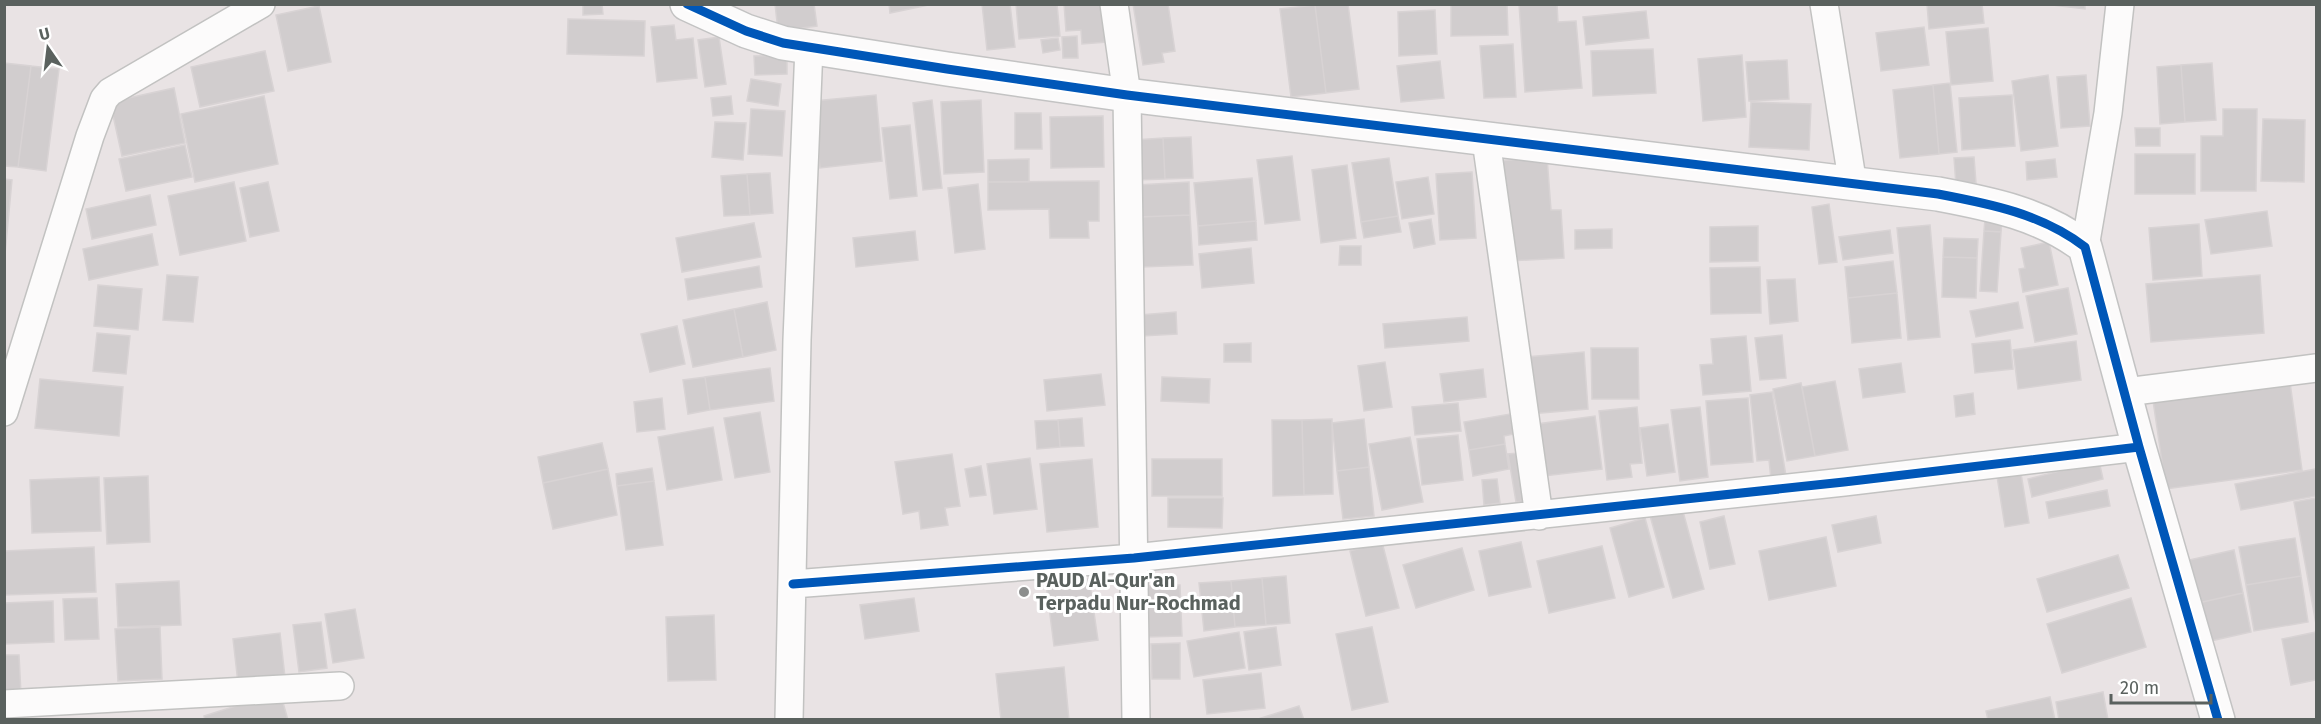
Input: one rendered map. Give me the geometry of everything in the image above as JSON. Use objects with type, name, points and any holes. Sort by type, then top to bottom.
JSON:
[{"type":"street","points":[[4,412],[16,341],[104,99],[110,92],[261,4]]},
{"type":"street","points":[[687,4],[746,31],[809,47],[1127,95],[1938,194],[2006,208],[2038,218],[2068,234],[2085,247]]},
{"type":"street","points":[[1114,4],[1127,95],[1136,720]]},
{"type":"street","points":[[1824,4],[1853,185]]},
{"type":"street","points":[[2120,4],[2108,113],[2085,247],[2139,447],[2218,720]]},
{"type":"street","points":[[789,720],[797,340],[809,47]]},
{"type":"street","points":[[1486,140],[1539,516]]},
{"type":"street","points":[[2126,392],[2316,368]]},
{"type":"street","points":[[793,584],[1134,558],[1539,516],[2139,447]]},
{"type":"street","points":[[4,704],[340,686]]},
{"type":"building","points":[[583,4],[602,4],[603,14],[583,15]]},
{"type":"building","points":[[775,4],[814,4],[817,26],[778,31]]},
{"type":"building","points":[[889,4],[929,4],[929,5],[890,13]]},
{"type":"building","points":[[982,4],[1010,4],[1015,47],[987,50]]},
{"type":"building","points":[[1016,4],[1057,4],[1060,36],[1019,39]]},
{"type":"building","points":[[1064,4],[1104,4],[1107,42],[1082,44],[1081,30],[1066,31]]},
{"type":"building","points":[[1133,4],[1168,4],[1175,51],[1162,53],[1164,62],[1143,65]]},
{"type":"building","points":[[1348,4],[1359,89],[1326,93],[1315,5]]},
{"type":"building","points":[[1451,4],[1507,4],[1508,35],[1451,36]]},
{"type":"building","points":[[1519,4],[1557,4],[1558,22],[1576,21],[1582,88],[1525,92]]},
{"type":"building","points":[[1927,4],[1982,4],[1984,23],[1929,29]]},
{"type":"building","points":[[2044,4],[2085,4],[2085,9]]},
{"type":"building","points":[[1315,5],[1326,93],[1291,97],[1280,9]]},
{"type":"building","points":[[319,6],[331,62],[288,71],[276,15]]},
{"type":"building","points":[[1435,10],[1437,54],[1399,56],[1398,12]]},
{"type":"building","points":[[1646,11],[1649,38],[1586,45],[1583,17]]},
{"type":"building","points":[[568,19],[645,21],[644,56],[567,54]]},
{"type":"building","points":[[674,25],[676,40],[693,38],[697,78],[657,82],[651,27]]},
{"type":"building","points":[[1924,27],[1929,65],[1881,71],[1876,33]]},
{"type":"building","points":[[1988,28],[1993,81],[1951,85],[1946,32]]},
{"type":"building","points":[[1077,36],[1078,58],[1063,58],[1062,37]]},
{"type":"building","points":[[719,37],[726,84],[705,87],[698,40]]},
{"type":"building","points":[[1058,38],[1060,50],[1043,53],[1041,40]]},
{"type":"building","points":[[1513,44],[1516,97],[1484,98],[1480,46]]},
{"type":"building","points":[[1653,49],[1656,93],[1593,96],[1591,51]]},
{"type":"building","points":[[265,51],[274,91],[200,107],[191,67]]},
{"type":"building","points":[[787,55],[787,74],[755,75],[754,56]]},
{"type":"building","points":[[1742,55],[1746,117],[1703,121],[1698,59]]},
{"type":"building","points":[[1787,60],[1789,99],[1749,101],[1746,62]]},
{"type":"building","points":[[1440,61],[1444,98],[1401,102],[1397,66]]},
{"type":"building","points":[[4,63],[31,66],[18,167],[4,166]]},
{"type":"building","points":[[2212,63],[2216,120],[2185,122],[2181,65]]},
{"type":"building","points":[[2181,65],[2185,122],[2160,124],[2157,67]]},
{"type":"building","points":[[31,66],[59,69],[46,171],[18,167]]},
{"type":"building","points":[[2048,75],[2058,146],[2021,151],[2012,81]]},
{"type":"building","points":[[2086,75],[2090,126],[2061,128],[2057,77]]},
{"type":"building","points":[[751,79],[781,84],[778,106],[747,101]]},
{"type":"building","points":[[1950,83],[1957,152],[1939,154],[1933,85]]},
{"type":"building","points":[[1933,85],[1939,154],[1900,158],[1893,90]]},
{"type":"building","points":[[174,88],[185,143],[122,156],[110,102]]},
{"type":"building","points":[[876,95],[882,161],[820,168],[814,101]]},
{"type":"building","points":[[2012,95],[2015,146],[1962,150],[1959,98]]},
{"type":"building","points":[[264,96],[278,164],[195,182],[181,114]]},
{"type":"building","points":[[731,96],[733,114],[713,116],[711,98]]},
{"type":"building","points":[[932,100],[942,188],[923,190],[913,103]]},
{"type":"building","points":[[981,100],[984,172],[944,174],[941,102]]},
{"type":"building","points":[[1751,102],[1811,104],[1809,150],[1749,147]]},
{"type":"building","points":[[751,109],[785,111],[782,156],[748,154]]},
{"type":"building","points":[[2223,109],[2257,109],[2256,191],[2201,191],[2201,136],[2223,136]]},
{"type":"building","points":[[1015,113],[1041,113],[1042,149],[1015,149]]},
{"type":"building","points":[[1103,116],[1104,167],[1051,168],[1050,117]]},
{"type":"building","points":[[2263,119],[2305,120],[2304,182],[2261,181]]},
{"type":"building","points":[[715,122],[746,123],[743,160],[712,157]]},
{"type":"building","points":[[910,125],[917,196],[890,199],[882,128]]},
{"type":"building","points":[[2135,128],[2160,128],[2160,146],[2136,146]]},
{"type":"building","points":[[1191,137],[1193,178],[1165,179],[1163,138]]},
{"type":"building","points":[[1163,138],[1165,179],[1136,180],[1134,140]]},
{"type":"building","points":[[185,145],[192,177],[126,191],[119,159]]},
{"type":"building","points":[[2135,154],[2195,154],[2195,194],[2135,194]]},
{"type":"building","points":[[1292,156],[1300,220],[1265,224],[1257,160]]},
{"type":"building","points":[[1547,157],[1551,210],[1561,210],[1564,258],[1510,261],[1497,161]]},
{"type":"building","points":[[1974,157],[1976,183],[1956,185],[1954,158]]},
{"type":"building","points":[[1389,158],[1398,216],[1361,222],[1352,163]]},
{"type":"building","points":[[1029,159],[1029,182],[988,182],[988,160]]},
{"type":"building","points":[[2055,159],[2057,177],[2027,180],[2026,162]]},
{"type":"building","points":[[1347,165],[1356,238],[1321,243],[1312,170]]},
{"type":"building","points":[[1472,172],[1476,238],[1440,240],[1436,174]]},
{"type":"building","points":[[770,173],[773,213],[750,215],[747,174]]},
{"type":"building","points":[[747,174],[750,215],[724,216],[721,176]]},
{"type":"building","points":[[1428,177],[1434,214],[1402,219],[1396,182]]},
{"type":"building","points":[[1252,178],[1256,221],[1198,226],[1194,183]]},
{"type":"building","points":[[4,179],[12,180],[5,254],[4,254]]},
{"type":"building","points":[[1099,181],[1099,221],[1088,221],[1089,238],[1050,238],[1049,209],[988,210],[988,182]]},
{"type":"building","points":[[234,182],[246,241],[180,255],[168,196]]},
{"type":"building","points":[[268,182],[279,231],[250,237],[240,188]]},
{"type":"building","points":[[1189,182],[1190,215],[1139,217],[1137,185]]},
{"type":"building","points":[[978,184],[985,249],[955,253],[948,188]]},
{"type":"building","points":[[150,195],[156,225],[92,239],[86,209]]},
{"type":"building","points":[[1829,204],[1837,262],[1819,264],[1812,207]]},
{"type":"building","points":[[2267,211],[2272,246],[2211,254],[2205,220]]},
{"type":"building","points":[[1190,215],[1193,265],[1141,267],[1139,217]]},
{"type":"building","points":[[1398,216],[1401,232],[1364,238],[1361,222]]},
{"type":"building","points":[[1431,219],[1435,244],[1414,248],[1409,223]]},
{"type":"building","points":[[1985,219],[2002,221],[2001,232],[1984,231]]},
{"type":"building","points":[[1256,221],[1257,240],[1199,245],[1198,226]]},
{"type":"building","points":[[754,223],[761,257],[682,272],[676,238]]},
{"type":"building","points":[[2199,224],[2202,276],[2153,280],[2149,228]]},
{"type":"building","points":[[1930,225],[1940,337],[1908,340],[1897,228]]},
{"type":"building","points":[[1758,226],[1758,261],[1710,262],[1710,227]]},
{"type":"building","points":[[1612,229],[1612,248],[1575,249],[1575,230]]},
{"type":"building","points":[[1890,230],[1893,253],[1843,260],[1839,237]]},
{"type":"building","points":[[915,231],[918,260],[856,267],[853,238]]},
{"type":"building","points":[[1984,231],[2001,232],[1997,292],[1980,291]]},
{"type":"building","points":[[152,234],[158,265],[89,280],[83,249]]},
{"type":"building","points":[[1944,238],[1978,239],[1977,258],[1943,257]]},
{"type":"building","points":[[2049,242],[2058,285],[2023,292],[2019,269],[2025,268],[2021,248]]},
{"type":"building","points":[[1340,246],[1361,246],[1361,265],[1339,265]]},
{"type":"building","points":[[1251,248],[1254,283],[1202,288],[1199,254]]},
{"type":"building","points":[[1943,257],[1977,258],[1976,298],[1942,297]]},
{"type":"building","points":[[1893,261],[1897,293],[1848,298],[1845,267]]},
{"type":"building","points":[[759,266],[762,287],[688,300],[685,279]]},
{"type":"building","points":[[1760,267],[1761,313],[1711,314],[1710,268]]},
{"type":"building","points":[[167,275],[198,277],[193,322],[163,320]]},
{"type":"building","points":[[2260,275],[2264,333],[2151,342],[2146,284]]},
{"type":"building","points":[[1795,279],[1798,321],[1770,324],[1767,280]]},
{"type":"building","points":[[98,285],[142,289],[138,330],[94,326]]},
{"type":"building","points":[[2068,288],[2077,334],[2035,342],[2026,296]]},
{"type":"building","points":[[1897,293],[1901,338],[1852,343],[1848,298]]},
{"type":"building","points":[[767,302],[776,350],[743,357],[734,309]]},
{"type":"building","points":[[2018,302],[2023,328],[1976,337],[1970,311]]},
{"type":"building","points":[[734,309],[743,357],[693,367],[683,320]]},
{"type":"building","points":[[1176,312],[1177,334],[1142,336],[1140,315]]},
{"type":"building","points":[[1467,317],[1469,341],[1385,348],[1383,324]]},
{"type":"building","points":[[677,326],[685,364],[650,372],[641,334]]},
{"type":"building","points":[[97,333],[130,336],[126,374],[93,371]]},
{"type":"building","points":[[1782,335],[1786,378],[1760,380],[1755,338]]},
{"type":"building","points":[[1746,336],[1751,391],[1703,395],[1700,365],[1713,364],[1711,339]]},
{"type":"building","points":[[2010,340],[2013,369],[1975,373],[1972,344]]},
{"type":"building","points":[[2076,341],[2081,380],[2018,389],[2013,350]]},
{"type":"building","points":[[1251,343],[1251,362],[1224,362],[1224,344]]},
{"type":"building","points":[[1591,348],[1638,348],[1639,399],[1592,399]]},
{"type":"building","points":[[1584,352],[1588,409],[1530,414],[1526,357]]},
{"type":"building","points":[[1385,362],[1392,407],[1364,411],[1358,366]]},
{"type":"building","points":[[1901,363],[1905,392],[1863,398],[1859,369]]},
{"type":"building","points":[[770,368],[774,401],[710,410],[705,377]]},
{"type":"building","points":[[1483,369],[1486,397],[1444,402],[1440,374]]},
{"type":"building","points":[[1101,374],[1105,405],[1047,411],[1044,380]]},
{"type":"building","points":[[2289,375],[2302,470],[2166,489],[2152,394]]},
{"type":"building","points":[[705,377],[710,410],[688,414],[683,380]]},
{"type":"building","points":[[1162,377],[1210,379],[1209,403],[1161,401]]},
{"type":"building","points":[[40,379],[123,387],[119,436],[35,428]]},
{"type":"building","points":[[1835,381],[1848,450],[1815,456],[1802,387]]},
{"type":"building","points":[[1801,383],[1815,456],[1787,461],[1773,389]]},
{"type":"building","points":[[1772,392],[1786,476],[1771,479],[1769,460],[1757,461],[1750,395]]},
{"type":"building","points":[[1973,393],[1975,414],[1956,417],[1954,396]]},
{"type":"building","points":[[662,398],[665,429],[637,432],[634,402]]},
{"type":"building","points":[[1748,398],[1753,462],[1711,465],[1706,401]]},
{"type":"building","points":[[1458,403],[1461,431],[1415,435],[1412,407]]},
{"type":"building","points":[[1637,407],[1642,463],[1630,464],[1632,477],[1607,480],[1599,411]]},
{"type":"building","points":[[1700,407],[1708,477],[1680,481],[1671,410]]},
{"type":"building","points":[[760,412],[770,472],[735,478],[724,418]]},
{"type":"building","points":[[1510,414],[1514,434],[1504,436],[1505,444],[1469,450],[1464,422]]},
{"type":"building","points":[[1595,416],[1602,469],[1544,476],[1537,424]]},
{"type":"building","points":[[1082,418],[1084,446],[1060,447],[1058,420]]},
{"type":"building","points":[[1332,419],[1333,494],[1304,495],[1302,420]]},
{"type":"building","points":[[1364,419],[1369,467],[1337,471],[1332,423]]},
{"type":"building","points":[[1058,420],[1060,447],[1037,449],[1035,421]]},
{"type":"building","points":[[1272,420],[1302,420],[1304,495],[1273,496]]},
{"type":"building","points":[[1668,424],[1675,472],[1647,476],[1640,428]]},
{"type":"building","points":[[713,427],[722,480],[667,490],[658,437]]},
{"type":"building","points":[[1458,435],[1463,480],[1422,485],[1417,439]]},
{"type":"building","points":[[1410,437],[1423,502],[1382,510],[1369,444]]},
{"type":"building","points":[[602,443],[608,469],[543,483],[538,457]]},
{"type":"building","points":[[1505,444],[1509,469],[1473,476],[1469,450]]},
{"type":"building","points":[[1518,453],[1525,501],[1516,502],[1508,454]]},
{"type":"building","points":[[952,454],[960,506],[945,508],[948,525],[921,529],[919,511],[903,514],[895,462]]},
{"type":"building","points":[[1030,458],[1037,509],[994,514],[987,464]]},
{"type":"building","points":[[1092,459],[1098,527],[1047,532],[1040,464]]},
{"type":"building","points":[[1152,459],[1222,459],[1222,496],[1152,496]]},
{"type":"building","points":[[2099,461],[2103,479],[2032,497],[2028,479]]},
{"type":"building","points":[[981,466],[986,495],[970,497],[965,469]]},
{"type":"building","points":[[1369,467],[1374,516],[1343,519],[1337,471]]},
{"type":"building","points":[[2020,467],[2029,523],[2005,527],[1996,470]]},
{"type":"building","points":[[652,468],[654,481],[617,486],[616,474]]},
{"type":"building","points":[[608,469],[617,515],[553,529],[543,483]]},
{"type":"building","points":[[2316,469],[2316,496],[2241,510],[2235,484]]},
{"type":"building","points":[[148,476],[150,542],[107,544],[104,478]]},
{"type":"building","points":[[99,477],[101,531],[32,533],[30,480]]},
{"type":"building","points":[[1497,479],[1500,503],[1484,505],[1482,480]]},
{"type":"building","points":[[654,481],[663,545],[626,550],[617,486]]},
{"type":"building","points":[[2107,490],[2110,506],[2049,518],[2046,502]]},
{"type":"building","points":[[1168,498],[1223,498],[1222,528],[1168,527]]},
{"type":"building","points":[[2316,498],[2316,624],[2294,502]]},
{"type":"building","points":[[1681,504],[1704,589],[1673,598],[1649,512]]},
{"type":"building","points":[[1724,516],[1735,564],[1710,569],[1700,522]]},
{"type":"building","points":[[1876,516],[1881,543],[1838,552],[1832,525]]},
{"type":"building","points":[[1645,518],[1664,587],[1629,597],[1610,528]]},
{"type":"building","points":[[1826,537],[1836,586],[1769,600],[1759,551]]},
{"type":"building","points":[[2295,538],[2301,576],[2246,585],[2239,547]]},
{"type":"building","points":[[1382,542],[1399,608],[1366,616],[1350,551]]},
{"type":"building","points":[[1521,542],[1531,587],[1489,596],[1479,551]]},
{"type":"building","points":[[1602,546],[1615,598],[1549,613],[1537,561]]},
{"type":"building","points":[[94,547],[96,592],[4,595],[4,551]]},
{"type":"building","points":[[1462,548],[1474,590],[1416,608],[1403,565]]},
{"type":"building","points":[[2234,550],[2243,593],[2198,603],[2189,560]]},
{"type":"building","points":[[2118,555],[2129,588],[2047,612],[2037,579]]},
{"type":"building","points":[[1286,576],[1290,623],[1266,625],[1262,578]]},
{"type":"building","points":[[2301,576],[2308,622],[2254,631],[2246,585]]},
{"type":"building","points":[[1089,578],[1098,640],[1054,646],[1046,584]]},
{"type":"building","points":[[1262,578],[1266,625],[1235,627],[1231,581]]},
{"type":"building","points":[[179,581],[181,625],[118,627],[116,584]]},
{"type":"building","points":[[1231,581],[1235,627],[1204,631],[1199,583]]},
{"type":"building","points":[[1180,585],[1182,636],[1146,637],[1144,586]]},
{"type":"building","points":[[2243,593],[2251,632],[2206,642],[2198,603]]},
{"type":"building","points":[[97,598],[99,639],[65,640],[63,599]]},
{"type":"building","points":[[914,598],[919,631],[865,639],[860,605]]},
{"type":"building","points":[[2131,598],[2146,647],[2062,673],[2047,624]]},
{"type":"building","points":[[53,601],[54,642],[4,644],[4,603]]},
{"type":"building","points":[[355,609],[364,658],[333,663],[325,614]]},
{"type":"building","points":[[714,615],[716,680],[668,681],[666,617]]},
{"type":"building","points":[[321,622],[327,668],[299,672],[293,625]]},
{"type":"building","points":[[160,627],[162,679],[118,681],[115,629]]},
{"type":"building","points":[[1276,627],[1281,665],[1249,670],[1244,632]]},
{"type":"building","points":[[1372,627],[1388,702],[1352,710],[1336,634]]},
{"type":"building","points":[[1239,632],[1245,668],[1194,677],[1187,641]]},
{"type":"building","points":[[2316,632],[2316,680],[2291,685],[2282,639]]},
{"type":"building","points":[[280,633],[285,677],[238,683],[233,639]]},
{"type":"building","points":[[1180,643],[1180,679],[1152,679],[1151,644]]},
{"type":"building","points":[[4,655],[19,655],[21,694],[4,694]]},
{"type":"building","points":[[1064,667],[1069,720],[1001,720],[996,674]]},
{"type":"building","points":[[1261,673],[1265,708],[1207,714],[1203,680]]},
{"type":"building","points":[[280,692],[288,720],[205,720],[204,716]]},
{"type":"building","points":[[2103,692],[2108,720],[2059,720],[2056,702]]},
{"type":"building","points":[[2050,697],[2055,720],[1988,720],[1986,711]]},
{"type":"building","points":[[1299,706],[1304,720],[1255,720]]},
{"type":"cycle path","points":[[687,4],[746,31],[783,43],[1127,95],[1938,194],[1996,206],[2034,218],[2085,247],[2139,447],[2218,720]]},
{"type":"cycle path","points":[[793,584],[1134,558],[1844,482],[2139,447]]},
{"type":"place","name":"PAUD Al-Qur'an Terpadu Nur-Rochmad","points":[[1024,592]]}]
